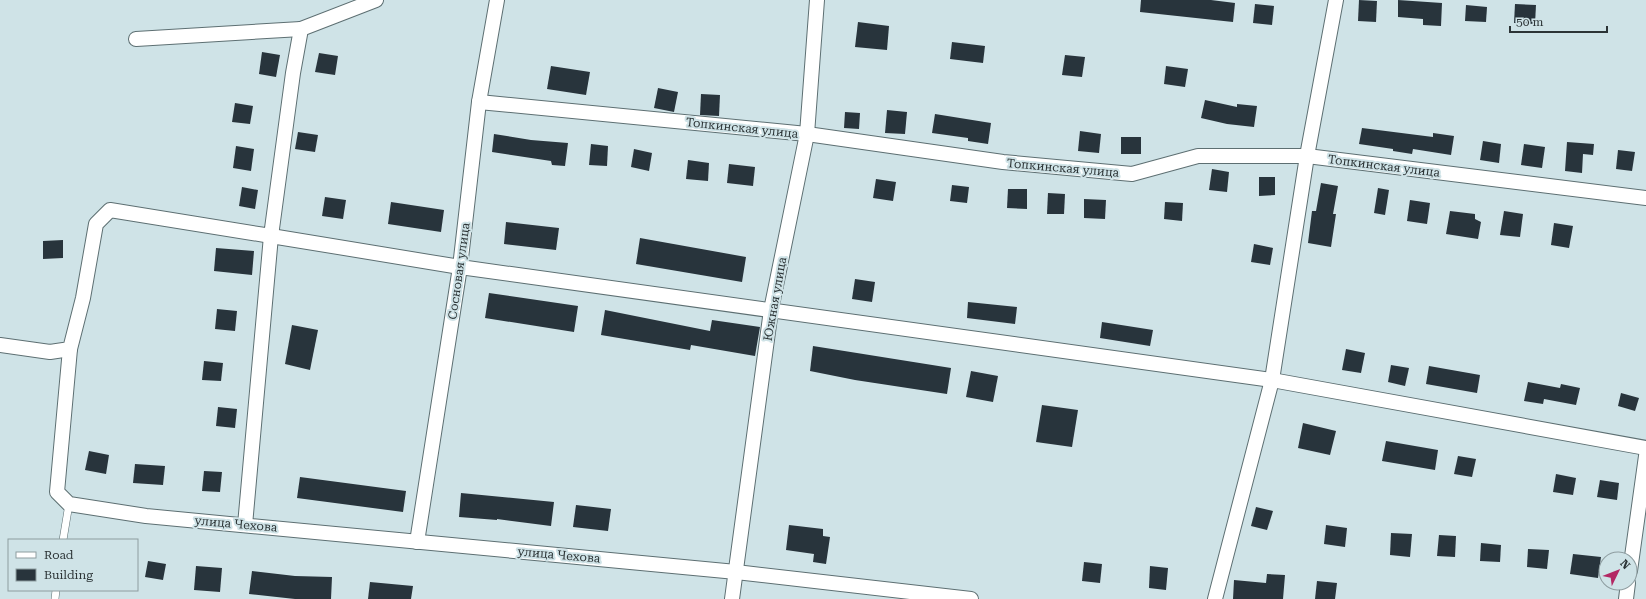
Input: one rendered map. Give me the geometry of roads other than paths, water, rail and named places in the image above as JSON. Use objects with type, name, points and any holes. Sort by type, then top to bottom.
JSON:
[{"type":"street","points":[[136,39],[301,29],[376,0]]},
{"type":"street","name":"Сосновая улица","points":[[417,542],[460,267],[479,102],[497,0]]},
{"type":"street","name":"Южная улица","points":[[732,599],[771,310],[807,134],[817,0]]},
{"type":"street","points":[[1215,599],[1272,380],[1307,156],[1336,0]]},
{"type":"street","points":[[245,525],[270,236],[293,72],[301,29]]},
{"type":"street","name":"Топкинская улица","points":[[479,102],[807,134],[1003,162],[1132,174],[1198,156],[1307,156],[1646,198]]},
{"type":"street","points":[[69,504],[57,492],[70,349],[83,298],[96,224],[110,210],[460,267],[1272,380],[1646,448]]},
{"type":"street","points":[[0,345],[50,352],[70,349]]},
{"type":"street","points":[[1633,551],[1646,456]]},
{"type":"street","name":"улица Чехова","points":[[69,504],[146,516],[736,572],[971,599]]},
{"type":"lane","points":[[64,539],[69,504]]}]
